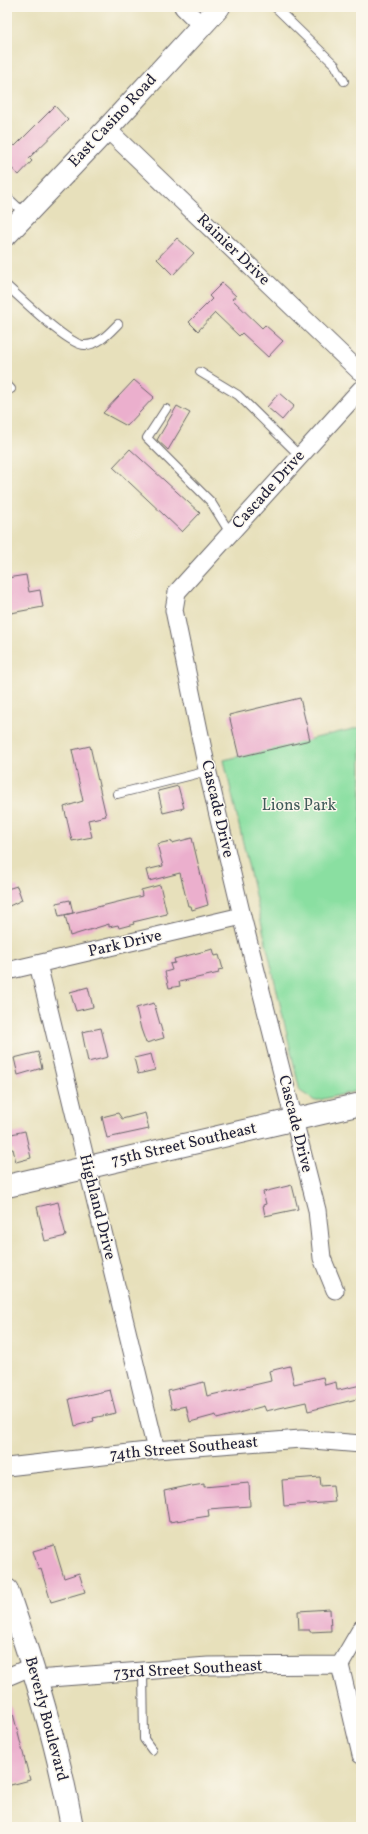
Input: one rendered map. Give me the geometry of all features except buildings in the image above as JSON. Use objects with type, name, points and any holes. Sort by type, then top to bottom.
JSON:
[{"type":"street","points":[[182,7],[202,25]]},
{"type":"street","name":"East Casino Road","points":[[7,234],[107,130],[219,7]]},
{"type":"street","name":"Rainier Drive","points":[[107,130],[359,371]]},
{"type":"street","name":"Cascade Drive","points":[[335,1290],[322,1258],[317,1210],[242,916],[208,771],[174,610],[177,592],[361,389]]},
{"type":"street","name":"Park Drive","points":[[7,971],[242,916]]},
{"type":"street","name":"Highland Drive","points":[[38,964],[156,1450]]},
{"type":"street","name":"75th Street Southeast","points":[[7,1186],[361,1104]]},
{"type":"street","name":"74th Street Southeast","points":[[7,1467],[156,1450],[301,1439],[361,1444]]},
{"type":"street","name":"Beverly Boulevard","points":[[7,1590],[35,1672],[67,1794],[72,1827]]},
{"type":"street","points":[[361,1628],[340,1665],[361,1755]]},
{"type":"street","name":"73rd Street Southeast","points":[[7,1677],[35,1672],[143,1671],[208,1666],[340,1665]]},
{"type":"lane","points":[[275,7],[335,65],[344,81]]},
{"type":"lane","points":[[7,197],[26,215]]},
{"type":"lane","points":[[7,286],[69,340],[84,346],[98,342],[118,324]]},
{"type":"lane","points":[[200,372],[238,395],[300,456]]},
{"type":"lane","points":[[166,408],[147,438],[211,502],[230,533]]},
{"type":"lane","points":[[117,794],[208,771]]},
{"type":"lane","points":[[143,1671],[144,1740],[152,1750]]},
{"type":"green space","name":"Lions Park","points":[[361,727],[361,1090],[315,1101],[300,1091],[224,760]]}]
